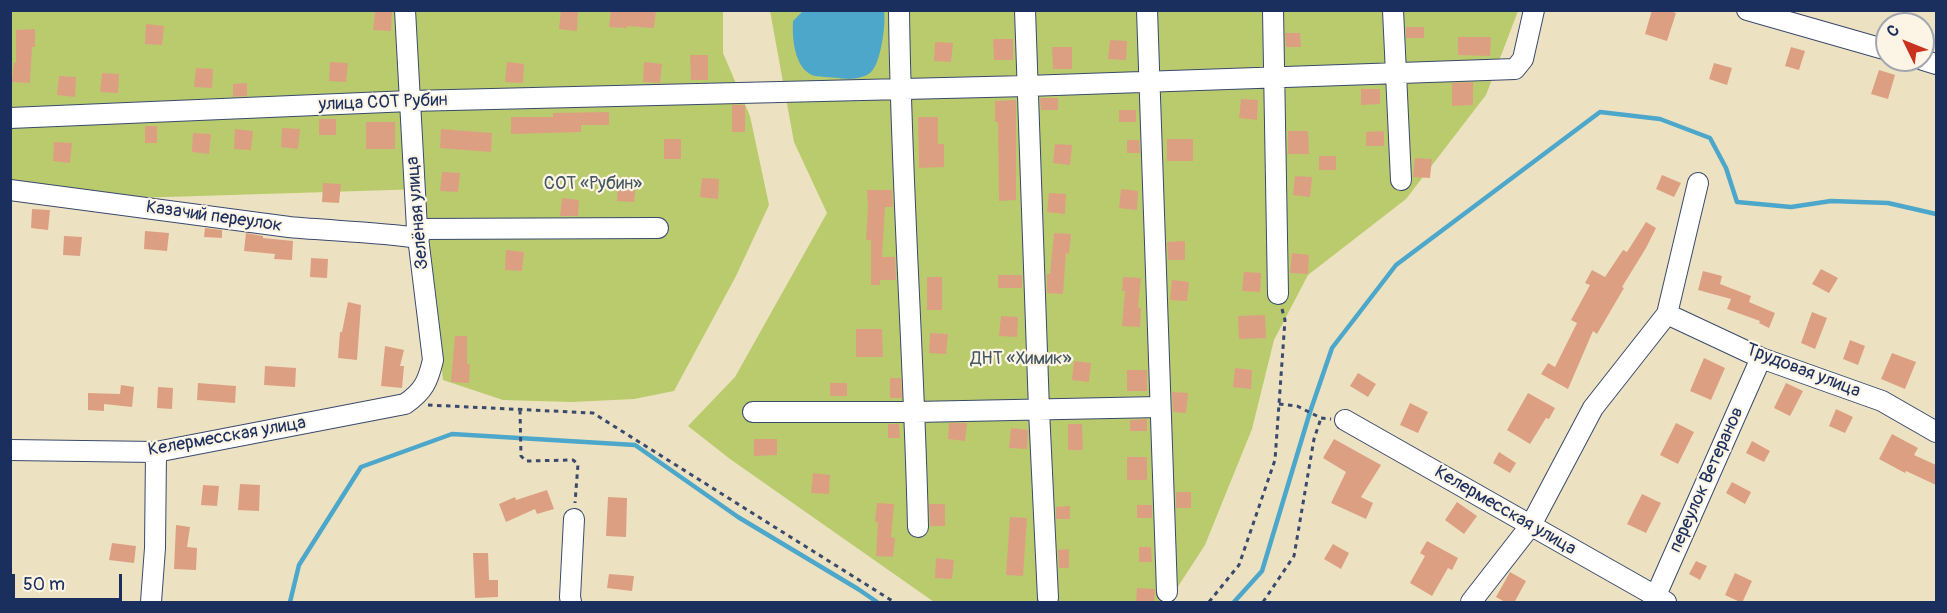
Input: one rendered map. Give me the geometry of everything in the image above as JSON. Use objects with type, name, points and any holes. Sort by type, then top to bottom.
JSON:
[{"type":"street","name":"Зелёная улица","points":[[405,10],[418,233],[433,360],[429,378],[419,395],[405,404]]},
{"type":"street","points":[[899,10],[900,88],[918,526]]},
{"type":"street","points":[[1025,10],[1048,598]]},
{"type":"street","points":[[1147,10],[1167,592]]},
{"type":"street","points":[[1273,10],[1278,294]]},
{"type":"street","points":[[1394,10],[1401,180]]},
{"type":"street","name":"улица СОТ Рубин","points":[[10,118],[410,101],[755,94],[1515,69],[1523,59],[1534,10]]},
{"type":"street","points":[[1747,10],[1875,47]]},
{"type":"street","points":[[1471,603],[1531,525],[1593,408],[1667,314],[1698,183]]},
{"type":"street","name":"Казачий переулок","points":[[10,190],[334,232],[418,233],[658,228]]},
{"type":"street","name":"Трудовая улица","points":[[1667,314],[1761,358],[1882,401],[1936,432]]},
{"type":"street","name":"переулок Ветеранов","points":[[1658,601],[1761,358]]},
{"type":"street","name":"Келермесская улица","points":[[10,450],[156,452],[405,404]]},
{"type":"street","points":[[753,412],[915,412],[1160,407]]},
{"type":"street","name":"Келермесская улица","points":[[1345,420],[1531,525],[1658,601]]},
{"type":"street","points":[[151,603],[155,548],[156,452]]},
{"type":"street","points":[[571,603],[574,519]]},
{"type":"path","points":[[1209,603],[1239,565],[1275,460],[1285,320],[1278,294]]},
{"type":"path","points":[[405,404],[593,413],[894,603]]},
{"type":"path","points":[[1263,603],[1294,556],[1314,439],[1321,418],[1297,406],[1279,404]]},
{"type":"path","points":[[520,410],[521,456],[526,461],[573,460],[578,464],[574,519]]},
{"type":"green space","name":"СОТ «Рубин»","points":[[723,10],[723,53],[750,116],[769,205],[736,276],[674,391],[634,399],[572,402],[503,400],[443,380],[424,189],[134,198],[11,196],[11,11]]},
{"type":"green space","name":"ДНТ «Химик»","points":[[770,11],[1518,11],[1486,95],[1406,199],[1308,275],[1274,340],[1252,429],[1205,545],[1168,602],[934,602],[730,459],[688,426],[735,377],[827,213],[794,142]]},
{"type":"water","points":[[803,11],[884,11],[882,43],[878,60],[871,72],[860,78],[847,79],[814,76],[806,71],[795,51],[793,35],[793,21]]},
{"type":"building","points":[[561,10],[578,11],[577,31],[559,29]]},
{"type":"building","points":[[611,10],[656,10],[654,28],[609,27]]},
{"type":"building","points":[[1652,10],[1676,13],[1667,41],[1645,34]]},
{"type":"building","points":[[375,11],[392,12],[391,31],[373,30]]},
{"type":"building","points":[[146,24],[164,26],[162,45],[145,44]]},
{"type":"building","points":[[1406,27],[1424,27],[1424,38],[1406,38]]},
{"type":"building","points":[[35,29],[30,83],[12,82],[14,62],[16,63],[16,30]]},
{"type":"building","points":[[1285,33],[1300,33],[1301,47],[1286,47]]},
{"type":"building","points":[[1458,37],[1491,37],[1490,56],[1458,55]]},
{"type":"building","points":[[993,39],[1013,39],[1013,60],[994,60]]},
{"type":"building","points":[[1110,40],[1127,41],[1126,60],[1108,59]]},
{"type":"building","points":[[935,42],[953,43],[951,62],[934,61]]},
{"type":"building","points":[[1052,47],[1072,47],[1072,69],[1053,69]]},
{"type":"building","points":[[1791,47],[1805,51],[1799,70],[1785,66]]},
{"type":"building","points":[[690,55],[708,55],[708,80],[691,80]]},
{"type":"building","points":[[330,62],[348,63],[346,82],[329,81]]},
{"type":"building","points":[[507,62],[524,64],[523,83],[505,82]]},
{"type":"building","points":[[644,62],[662,64],[660,83],[643,82]]},
{"type":"building","points":[[1714,63],[1732,68],[1727,85],[1709,79]]},
{"type":"building","points":[[196,68],[213,69],[212,88],[194,87]]},
{"type":"building","points":[[1878,72],[1895,75],[1888,99],[1871,94]]},
{"type":"building","points":[[102,73],[119,74],[118,93],[100,92]]},
{"type":"building","points":[[59,76],[76,77],[75,97],[57,95]]},
{"type":"building","points":[[1473,82],[1473,105],[1452,106],[1452,83]]},
{"type":"building","points":[[247,83],[247,96],[233,97],[233,84]]},
{"type":"building","points":[[1361,89],[1380,89],[1380,104],[1361,105]]},
{"type":"building","points":[[1040,98],[1058,98],[1058,110],[1041,110]]},
{"type":"building","points":[[1241,99],[1258,100],[1257,120],[1239,118]]},
{"type":"building","points":[[1016,100],[1016,200],[999,201],[998,122],[995,122],[995,101]]},
{"type":"building","points":[[732,105],[745,105],[745,132],[732,132]]},
{"type":"building","points":[[1119,110],[1136,110],[1136,122],[1119,122]]},
{"type":"building","points":[[609,112],[609,125],[581,125],[581,132],[511,134],[511,117],[553,117],[553,113]]},
{"type":"building","points":[[918,117],[938,117],[938,144],[944,144],[944,167],[919,168]]},
{"type":"building","points":[[319,119],[336,119],[336,135],[319,135]]},
{"type":"building","points":[[366,122],[395,122],[395,149],[366,149]]},
{"type":"building","points":[[145,126],[157,126],[157,143],[145,143]]},
{"type":"building","points":[[282,128],[300,129],[298,149],[281,147]]},
{"type":"building","points":[[235,129],[253,131],[251,150],[234,149]]},
{"type":"building","points":[[441,129],[492,133],[491,152],[440,148]]},
{"type":"building","points":[[1288,131],[1308,131],[1309,154],[1288,154]]},
{"type":"building","points":[[1384,131],[1384,146],[1366,146],[1366,132]]},
{"type":"building","points":[[193,133],[211,134],[209,154],[192,152]]},
{"type":"building","points":[[664,139],[681,139],[681,159],[664,159]]},
{"type":"building","points":[[1167,139],[1193,139],[1193,161],[1167,161]]},
{"type":"building","points":[[1127,140],[1139,140],[1140,153],[1127,153]]},
{"type":"building","points":[[54,142],[72,143],[70,163],[53,161]]},
{"type":"building","points":[[1055,144],[1072,145],[1070,165],[1053,163]]},
{"type":"building","points":[[1319,156],[1336,156],[1336,170],[1319,170]]},
{"type":"building","points":[[1415,158],[1432,159],[1430,178],[1413,177]]},
{"type":"building","points":[[442,172],[460,173],[458,192],[440,191]]},
{"type":"building","points":[[1662,175],[1681,183],[1674,197],[1656,189]]},
{"type":"building","points":[[1295,176],[1312,177],[1310,197],[1293,195]]},
{"type":"building","points":[[702,178],[719,179],[718,199],[700,197]]},
{"type":"building","points":[[618,182],[636,183],[634,202],[617,201]]},
{"type":"building","points":[[323,183],[341,184],[339,203],[322,202]]},
{"type":"building","points":[[1121,189],[1138,191],[1137,210],[1119,208]]},
{"type":"building","points":[[867,190],[892,190],[893,207],[885,207],[882,257],[895,257],[896,280],[880,280],[880,285],[871,285],[871,240],[866,240]]},
{"type":"building","points":[[1049,193],[1066,194],[1065,214],[1047,212]]},
{"type":"building","points":[[562,198],[579,200],[578,216],[560,216]]},
{"type":"building","points":[[32,209],[50,210],[48,230],[31,228]]},
{"type":"building","points":[[1646,222],[1656,228],[1597,334],[1593,331],[1568,389],[1541,374],[1548,363],[1555,367],[1577,323],[1571,320],[1590,285],[1585,283],[1592,270],[1605,277],[1623,250],[1627,252]]},
{"type":"building","points":[[205,228],[222,230],[222,238],[204,237]]},
{"type":"building","points":[[145,231],[169,233],[167,251],[144,249]]},
{"type":"building","points":[[246,233],[263,236],[263,238],[293,241],[292,260],[274,259],[275,254],[244,251]]},
{"type":"building","points":[[1054,233],[1071,234],[1069,254],[1066,253],[1063,294],[1047,293],[1047,274],[1050,274]]},
{"type":"building","points":[[64,236],[82,237],[80,256],[63,255]]},
{"type":"building","points":[[1185,241],[1185,260],[1168,260],[1167,242]]},
{"type":"building","points":[[506,250],[524,252],[522,271],[505,270]]},
{"type":"building","points":[[1292,253],[1309,255],[1308,274],[1290,273]]},
{"type":"building","points":[[311,258],[328,259],[327,278],[310,277]]},
{"type":"building","points":[[1821,269],[1838,278],[1829,293],[1812,284]]},
{"type":"building","points":[[1703,271],[1722,276],[1720,284],[1751,296],[1749,302],[1775,313],[1769,328],[1759,323],[1760,321],[1727,309],[1731,299],[1698,290]]},
{"type":"building","points":[[1244,272],[1261,273],[1260,292],[1242,291]]},
{"type":"building","points":[[998,275],[1022,275],[1022,288],[998,288]]},
{"type":"building","points":[[927,277],[942,277],[942,310],[927,310]]},
{"type":"building","points":[[1123,277],[1141,278],[1138,307],[1141,308],[1140,327],[1122,326],[1125,291],[1122,291]]},
{"type":"building","points":[[1172,280],[1189,282],[1187,301],[1170,300]]},
{"type":"building","points":[[348,302],[361,305],[357,360],[338,358],[340,332],[342,332]]},
{"type":"building","points":[[1812,312],[1827,318],[1815,349],[1801,343]]},
{"type":"building","points":[[1265,315],[1266,338],[1239,339],[1238,316]]},
{"type":"building","points":[[1001,316],[1018,317],[1017,337],[999,336]]},
{"type":"building","points":[[856,329],[882,329],[883,357],[856,357]]},
{"type":"building","points":[[930,333],[948,334],[946,354],[929,353]]},
{"type":"building","points":[[455,336],[467,336],[467,364],[470,364],[469,383],[451,382]]},
{"type":"building","points":[[1850,340],[1865,346],[1858,365],[1843,359]]},
{"type":"building","points":[[385,346],[404,350],[400,366],[404,366],[402,388],[381,386]]},
{"type":"building","points":[[1892,353],[1916,362],[1905,389],[1881,379]]},
{"type":"building","points":[[1704,358],[1725,368],[1711,400],[1690,391]]},
{"type":"building","points":[[1074,361],[1091,363],[1089,382],[1072,380]]},
{"type":"building","points":[[265,366],[296,368],[295,387],[264,385]]},
{"type":"building","points":[[1235,368],[1252,370],[1251,389],[1233,387]]},
{"type":"building","points":[[1127,370],[1147,370],[1147,391],[1127,391]]},
{"type":"building","points":[[1358,373],[1376,384],[1368,397],[1350,386]]},
{"type":"building","points":[[890,378],[901,378],[902,398],[890,398]]},
{"type":"building","points":[[198,383],[236,386],[235,403],[197,400]]},
{"type":"building","points":[[830,383],[847,383],[847,396],[830,396]]},
{"type":"building","points":[[1786,383],[1803,391],[1790,416],[1774,408]]},
{"type":"building","points":[[121,385],[134,387],[132,407],[104,404],[104,411],[88,410],[88,393],[120,394]]},
{"type":"building","points":[[158,387],[173,388],[172,409],[157,408]]},
{"type":"building","points":[[1172,392],[1188,393],[1186,413],[1173,412]]},
{"type":"building","points":[[1528,393],[1555,408],[1530,444],[1507,430]]},
{"type":"building","points":[[1410,403],[1428,412],[1418,433],[1400,425]]},
{"type":"building","points":[[1836,409],[1853,417],[1845,433],[1829,426]]},
{"type":"building","points":[[1147,419],[1147,431],[1130,431],[1130,420]]},
{"type":"building","points":[[949,423],[967,423],[965,441],[948,439]]},
{"type":"building","points":[[1676,423],[1694,432],[1678,464],[1660,455]]},
{"type":"building","points":[[888,424],[899,424],[900,438],[888,438]]},
{"type":"building","points":[[1068,424],[1082,424],[1083,450],[1068,450]]},
{"type":"building","points":[[1011,428],[1028,430],[1027,449],[1009,448]]},
{"type":"building","points":[[1892,434],[1918,448],[1914,455],[1936,465],[1936,485],[1906,471],[1905,473],[1879,459]]},
{"type":"building","points":[[754,439],[777,439],[777,455],[754,456]]},
{"type":"building","points":[[1334,439],[1381,465],[1361,497],[1373,503],[1366,519],[1331,503],[1346,472],[1323,458]]},
{"type":"building","points":[[1752,441],[1770,451],[1764,462],[1746,453]]},
{"type":"building","points":[[1499,452],[1516,463],[1510,473],[1493,463]]},
{"type":"building","points":[[1127,457],[1147,457],[1147,480],[1127,480]]},
{"type":"building","points":[[813,473],[830,475],[829,494],[811,493]]},
{"type":"building","points":[[1732,482],[1751,492],[1745,504],[1726,493]]},
{"type":"building","points":[[240,484],[260,485],[259,511],[238,510]]},
{"type":"building","points":[[203,485],[219,486],[217,506],[201,505]]},
{"type":"building","points":[[547,490],[554,509],[537,514],[535,509],[506,522],[499,504],[515,497],[516,500]]},
{"type":"building","points":[[1176,492],[1191,492],[1191,508],[1176,508]]},
{"type":"building","points":[[1642,494],[1661,503],[1646,533],[1627,524]]},
{"type":"building","points":[[608,497],[627,498],[626,537],[606,536]]},
{"type":"building","points":[[1457,502],[1477,516],[1464,534],[1445,520]]},
{"type":"building","points":[[877,503],[894,504],[891,537],[895,538],[893,557],[876,556]]},
{"type":"building","points":[[929,504],[945,504],[945,526],[930,526]]},
{"type":"building","points":[[1137,505],[1152,505],[1152,518],[1137,518]]},
{"type":"building","points":[[1070,506],[1070,519],[1056,519],[1056,507]]},
{"type":"building","points":[[1010,517],[1027,518],[1023,576],[1006,575]]},
{"type":"building","points":[[176,525],[190,527],[187,547],[197,548],[196,570],[174,569]]},
{"type":"building","points":[[1427,541],[1458,558],[1452,570],[1448,568],[1432,596],[1410,583],[1425,556],[1420,553]]},
{"type":"building","points":[[112,543],[136,546],[134,563],[109,560]]},
{"type":"building","points":[[1333,544],[1349,553],[1341,569],[1324,559]]},
{"type":"building","points":[[1139,547],[1151,547],[1152,562],[1139,562]]},
{"type":"building","points":[[1069,549],[1069,568],[1059,568],[1058,550]]},
{"type":"building","points":[[473,553],[488,553],[489,580],[498,580],[498,597],[475,598]]},
{"type":"building","points":[[936,558],[954,560],[952,579],[935,578]]},
{"type":"building","points":[[1696,561],[1707,566],[1700,580],[1689,574]]},
{"type":"building","points":[[1510,572],[1526,581],[1514,603],[1507,603],[1496,597]]},
{"type":"building","points":[[1735,573],[1752,581],[1742,603],[1725,595]]},
{"type":"building","points":[[609,574],[634,576],[632,591],[607,588]]},
{"type":"building","points":[[1137,588],[1155,589],[1154,603],[1136,603]]},
{"type":"waterway","points":[[1234,602],[1262,571],[1310,412],[1332,348],[1396,265],[1600,112],[1660,119],[1710,138],[1726,168],[1737,202],[1791,207],[1831,201],[1888,203],[1936,214]]},
{"type":"waterway","points":[[290,602],[299,565],[361,467],[452,434],[635,445],[738,517],[877,602]]}]
